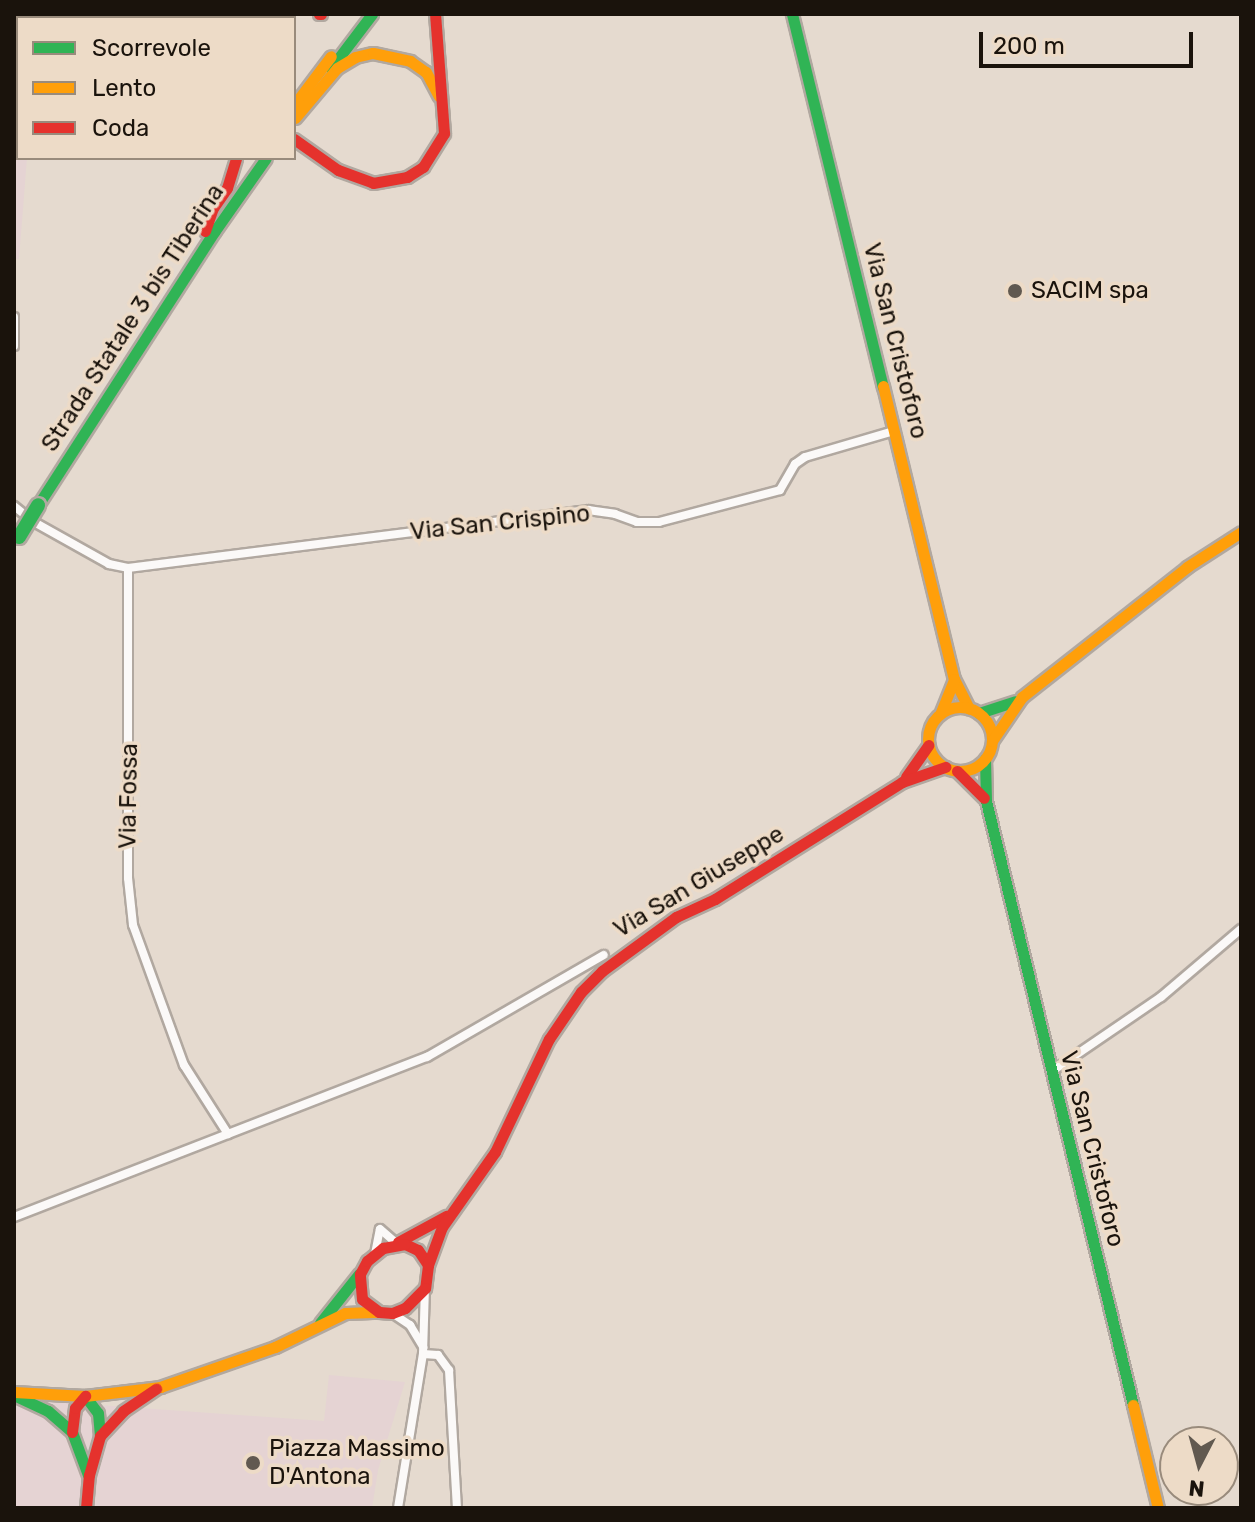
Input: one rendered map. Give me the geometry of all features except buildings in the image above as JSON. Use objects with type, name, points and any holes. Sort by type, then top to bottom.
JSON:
[{"type":"main road","points":[[296,102],[363,14]]},
{"type":"main road","points":[[296,116],[372,14]]},
{"type":"main road","points":[[296,140],[356,179],[390,183],[423,167],[444,133],[435,14]]},
{"type":"main road","name":"Via San Cristoforo","points":[[792,14],[954,679],[974,711]]},
{"type":"main road","points":[[296,117],[337,68],[355,57],[373,53],[410,61],[426,72],[437,88],[444,111]]},
{"type":"main road","points":[[209,231],[213,208],[227,188],[235,160]]},
{"type":"main road","name":"Strada Statale 3 bis Tiberina","points":[[16,537],[255,160]]},
{"type":"main road","name":"Strada Statale 3 bis Tiberina","points":[[209,231],[264,160]]},
{"type":"main road","points":[[950,769],[972,768],[985,759],[992,741],[1022,697],[1187,567],[1241,532]]},
{"type":"main road","points":[[954,679],[941,712],[930,727],[928,745],[934,758],[986,801]]},
{"type":"main road","points":[[941,712],[950,708],[974,711],[1022,697]]},
{"type":"main road","points":[[974,711],[989,726],[992,741]]},
{"type":"main road","name":"Via San Giuseppe","points":[[902,782],[928,745]]},
{"type":"main road","name":"Via San Cristoforo","points":[[985,759],[986,801],[1158,1508]]},
{"type":"main road","name":"Via San Giuseppe","points":[[428,1265],[431,1250],[450,1214],[495,1152],[549,1039],[581,992],[602,971],[629,948],[676,917],[715,899],[902,782],[950,769]]},
{"type":"main road","name":"Via San Giuseppe","points":[[396,1243],[450,1214]]},
{"type":"main road","points":[[14,1394],[85,1396],[160,1387],[275,1347],[355,1310],[385,1313],[411,1304],[425,1288],[428,1265],[412,1246],[396,1243],[375,1254],[318,1326]]},
{"type":"main road","points":[[360,1274],[362,1299],[385,1313]]},
{"type":"main road","points":[[100,1436],[123,1411],[160,1387]]},
{"type":"main road","points":[[14,1394],[48,1411],[72,1432],[89,1475]]},
{"type":"main road","points":[[72,1432],[75,1408],[85,1396]]},
{"type":"main road","points":[[85,1396],[98,1413],[100,1436],[89,1475],[86,1508]]},
{"type":"street","points":[[14,317],[14,346]]},
{"type":"street","name":"Via San Crispino","points":[[128,568],[588,510],[637,522],[659,522],[780,490],[795,464],[805,457],[894,431]]},
{"type":"street","points":[[14,506],[34,522],[109,564],[128,568]]},
{"type":"street","name":"Via Fossa","points":[[128,568],[128,878],[133,925],[184,1065],[228,1134]]},
{"type":"street","points":[[1051,1072],[1161,997],[1241,929]]},
{"type":"street","points":[[14,1217],[427,1057],[604,955]]},
{"type":"street","points":[[375,1254],[379,1226],[396,1243]]},
{"type":"street","points":[[398,1508],[424,1352],[425,1288]]},
{"type":"street","points":[[385,1313],[410,1325],[424,1352]]},
{"type":"street","points":[[424,1352],[438,1355],[449,1370],[457,1508]]},
{"type":"shaded area","points":[[14,14],[38,14],[16,16],[16,160],[27,160],[19,259],[14,259]]},
{"type":"shaded area","points":[[329,1375],[405,1382],[378,1470],[372,1508],[14,1508],[14,1399],[324,1421]]},
{"type":"traffic: fast","points":[[331,68],[372,14]]},
{"type":"traffic: fast","points":[[792,14],[883,386]]},
{"type":"traffic: fast","points":[[38,505],[214,232],[265,160]]},
{"type":"traffic: fast","points":[[19,537],[38,505]]},
{"type":"traffic: fast","points":[[979,713],[1015,701]]},
{"type":"traffic: fast","points":[[985,759],[986,801],[1133,1405]]},
{"type":"traffic: fast","points":[[320,1323],[359,1274]]},
{"type":"traffic: fast","points":[[85,1396],[98,1413],[100,1436]]},
{"type":"traffic: fast","points":[[18,1397],[48,1411],[72,1432],[88,1475]]},
{"type":"traffic: slow","points":[[296,117],[337,68],[355,57],[373,53],[410,61],[426,72],[439,96]]},
{"type":"traffic: slow","points":[[296,102],[331,56]]},
{"type":"traffic: slow","points":[[883,386],[954,679],[969,708]]},
{"type":"traffic: slow","points":[[992,741],[1022,697],[1187,567],[1241,532]]},
{"type":"traffic: slow","points":[[941,712],[954,679]]},
{"type":"traffic: slow","points":[[960,707],[972,709],[983,716],[990,727],[992,739],[990,751],[983,762],[972,769],[960,771],[948,769],[937,762],[930,751],[928,739],[930,727],[937,716],[948,709],[960,707]]},
{"type":"traffic: slow","points":[[14,1392],[85,1396],[160,1387],[275,1347],[345,1313],[379,1312]]},
{"type":"traffic: slow","points":[[1133,1405],[1158,1508]]},
{"type":"traffic: jam","points":[[296,140],[338,170],[373,183],[407,177],[423,167],[444,133],[435,14]]},
{"type":"traffic: jam","points":[[205,231],[213,208],[227,188],[235,160]]},
{"type":"traffic: jam","points":[[906,777],[928,745]]},
{"type":"traffic: jam","points":[[428,1265],[442,1227],[495,1152],[549,1039],[581,992],[602,971],[676,917],[715,899],[902,782],[945,767]]},
{"type":"traffic: jam","points":[[957,771],[984,798]]},
{"type":"traffic: jam","points":[[398,1242],[446,1216]]},
{"type":"traffic: jam","points":[[405,1244],[418,1250],[428,1265],[425,1288],[405,1308],[392,1313],[379,1312],[362,1299],[360,1274],[367,1261],[383,1248],[405,1244]]},
{"type":"traffic: jam","points":[[86,1508],[89,1475],[100,1436],[123,1411],[156,1389]]},
{"type":"traffic: jam","points":[[72,1432],[75,1408],[85,1396]]},
{"type":"place","name":"SACIM spa","points":[[1015,291]]},
{"type":"place","name":"Piazza Massimo D'Antona","points":[[253,1463]]}]
